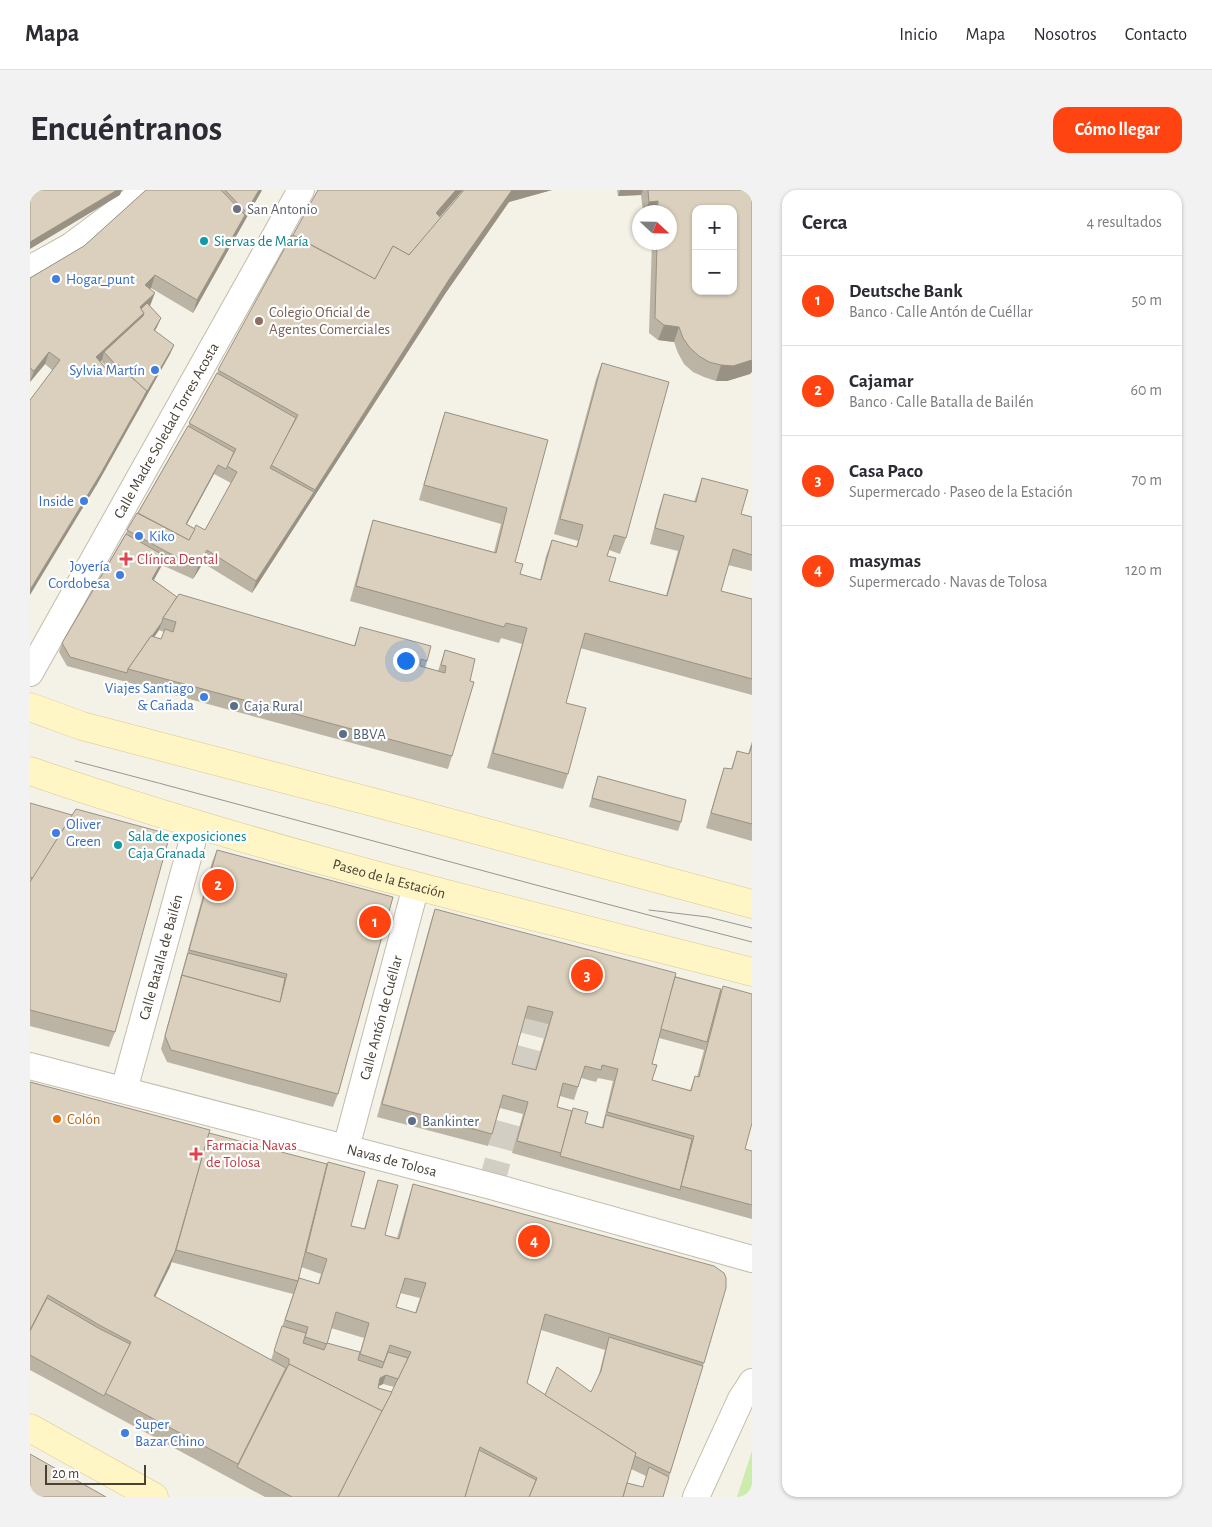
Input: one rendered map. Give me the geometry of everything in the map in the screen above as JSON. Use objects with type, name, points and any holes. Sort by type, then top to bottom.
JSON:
[{"type":"main road","points":[[30,707],[82,726],[752,904]]},
{"type":"main road","name":"Paseo de la Estación","points":[[30,771],[197,825],[416,886],[752,972]]},
{"type":"main road","points":[[30,1428],[154,1497]]},
{"type":"street","points":[[30,269],[71,246],[146,190]]},
{"type":"street","name":"Calle Madre Soledad Torres Acosta","points":[[30,673],[295,193]]},
{"type":"street","name":"Calle Batalla de Bailén","points":[[124,1090],[197,825]]},
{"type":"street","name":"Calle Antón de Cuéllar","points":[[346,1148],[416,886]]},
{"type":"street","name":"Navas de Tolosa","points":[[30,1066],[49,1083],[87,1082],[124,1090],[500,1188],[752,1259]]},
{"type":"street","points":[[696,1497],[740,1399],[752,1382]]},
{"type":"green space","points":[[752,1451],[752,1497],[737,1497]]},
{"type":"building","points":[[30,190],[117,190],[30,242]]},
{"type":"building","points":[[146,190],[221,190],[245,215],[197,300],[155,275],[145,285],[155,293],[140,307],[144,313],[96,357],[109,372],[117,364],[147,391],[101,473],[30,590],[30,400],[60,360],[49,352],[34,371],[30,368],[30,278],[84,246]]},
{"type":"building","points":[[225,190],[259,190],[246,212]]},
{"type":"building","points":[[318,190],[456,190],[436,213],[441,218],[409,255],[393,246],[375,279],[293,235]]},
{"type":"building","points":[[464,190],[512,190],[450,278],[315,490],[271,465],[298,415],[218,370],[292,235],[375,279],[393,246],[409,255]]},
{"type":"building","points":[[648,190],[752,190],[752,360],[733,366],[709,362],[690,348],[683,338],[679,327],[664,325],[655,318],[657,250],[677,250],[677,205],[658,205],[658,201],[649,202]]},
{"type":"building","points":[[147,303],[161,318],[154,330],[174,345],[145,395],[147,391],[116,365],[104,352],[143,316],[144,313],[141,309]]},
{"type":"building","points":[[602,363],[669,382],[626,538],[614,535],[607,556],[616,558],[609,581],[667,596],[684,536],[655,528],[664,494],[696,502],[702,478],[748,490],[741,514],[752,517],[752,555],[733,549],[721,591],[752,599],[752,679],[585,633],[566,703],[586,708],[568,774],[493,753],[527,628],[506,623],[504,627],[356,586],[373,520],[496,553],[507,508],[424,485],[445,412],[548,440],[515,562],[523,564],[520,574],[541,580],[552,540],[577,547],[583,525],[560,519]]},
{"type":"building","points":[[217,373],[296,418],[270,468],[314,492],[256,581],[207,550],[198,567],[127,530],[137,513],[189,540],[196,525],[205,530],[237,472],[227,466],[236,449],[189,423]]},
{"type":"building","points":[[188,426],[234,452],[226,469],[218,465],[186,524],[195,529],[189,540],[138,513]]},
{"type":"building","points":[[126,534],[165,556],[152,579],[177,597],[127,673],[70,657],[62,643]]},
{"type":"building","points":[[179,594],[355,646],[360,627],[431,646],[427,661],[421,659],[420,666],[445,673],[446,666],[441,665],[445,650],[475,659],[470,681],[474,682],[452,756],[128,669],[151,636],[161,639],[165,629],[173,632],[176,622],[163,618]]},
{"type":"building","points":[[752,745],[752,824],[711,813],[724,768],[732,769],[737,751],[749,754]]},
{"type":"building","points":[[598,776],[686,800],[681,822],[592,798]]},
{"type":"building","points":[[30,803],[72,815],[33,878],[30,877]]},
{"type":"building","points":[[76,809],[165,833],[169,838],[115,1032],[30,1010],[30,882]]},
{"type":"building","points":[[217,850],[393,897],[338,1094],[171,1050],[165,1036],[182,975],[280,1002],[287,974],[189,950]]},
{"type":"building","points":[[435,909],[676,973],[652,1064],[657,1065],[652,1080],[691,1091],[695,1076],[699,1077],[723,986],[752,994],[752,1123],[745,1149],[752,1151],[752,1205],[681,1186],[694,1136],[607,1112],[618,1069],[602,1065],[601,1070],[585,1066],[578,1087],[563,1083],[557,1107],[572,1111],[561,1153],[517,1141],[528,1102],[503,1095],[492,1134],[382,1104]],"holes":[[[528,1006],[553,1012],[536,1070],[512,1064]]]},
{"type":"building","points":[[188,953],[285,978],[280,1002],[182,975],[181,978]]},
{"type":"building","points":[[675,977],[721,989],[707,1042],[661,1029]]},
{"type":"building","points":[[30,1082],[210,1130],[175,1252],[154,1296],[286,1368],[238,1464],[105,1393],[131,1342],[48,1295],[30,1330]]},
{"type":"building","points":[[573,1108],[588,1112],[585,1123],[603,1128],[606,1115],[692,1139],[680,1190],[560,1156]]},
{"type":"building","points":[[209,1133],[327,1164],[298,1281],[176,1250]]},
{"type":"building","points":[[328,1162],[365,1172],[351,1226],[365,1229],[378,1180],[398,1185],[385,1235],[399,1239],[413,1184],[714,1266],[724,1273],[726,1288],[704,1363],[545,1314],[527,1383],[636,1453],[623,1497],[529,1497],[537,1478],[480,1447],[465,1497],[338,1497],[411,1352],[390,1345],[384,1362],[360,1354],[369,1323],[336,1312],[327,1344],[305,1337],[308,1327],[285,1320],[299,1278],[319,1284],[327,1259],[306,1252]],"holes":[[[405,1278],[426,1283],[416,1313],[396,1307]]]},
{"type":"building","points":[[47,1298],[130,1344],[104,1396],[30,1355],[30,1331]]},
{"type":"building","points":[[282,1326],[306,1333],[303,1343],[324,1350],[327,1343],[360,1352],[358,1360],[382,1368],[388,1352],[408,1358],[398,1379],[386,1375],[380,1378],[378,1388],[392,1392],[382,1411],[289,1364],[289,1359],[274,1351]]},
{"type":"building","points":[[609,1337],[703,1366],[670,1473],[635,1456],[636,1453],[545,1395],[557,1367],[591,1392],[601,1371]]},
{"type":"building","points":[[289,1364],[382,1411],[338,1497],[292,1497],[237,1467]]},
{"type":"building","points":[[479,1450],[536,1480],[529,1497],[465,1497]]},
{"type":"building","points":[[30,1454],[106,1497],[30,1497]]},
{"type":"building","points":[[649,1467],[669,1477],[663,1497],[623,1497],[627,1483],[643,1487]]},
{"type":"tunnel","points":[[491,1186],[544,987]]},
{"type":"tram line","points":[[75,761],[752,942]]},
{"type":"tram line","points":[[649,910],[708,917],[752,928]]},
{"type":"place","name":"San Antonio","points":[[237,209]]},
{"type":"place","name":"Siervas de María","points":[[204,241]]},
{"type":"place","name":"Hogar_punt","points":[[56,279]]},
{"type":"place","name":"Colegio Oficial de Agentes Comerciales","points":[[259,321]]},
{"type":"place","name":"Sylvia Martín","points":[[155,370]]},
{"type":"place","name":"Inside","points":[[84,501]]},
{"type":"place","name":"Kiko","points":[[139,536]]},
{"type":"place","name":"Clínica Dental","points":[[126,559]]},
{"type":"place","name":"Joyería Cordobesa","points":[[120,575]]},
{"type":"place","name":"Viajes Santiago & Cañada","points":[[204,697]]},
{"type":"place","name":"Caja Rural","points":[[234,706]]},
{"type":"place","name":"BBVA","points":[[343,734]]},
{"type":"place","name":"Oliver Green","points":[[56,833]]},
{"type":"place","name":"Sala de exposiciones Caja Granada","points":[[118,845]]},
{"type":"place","name":"Cajamar","points":[[218,885]]},
{"type":"place","name":"Deutsche Bank","points":[[375,922]]},
{"type":"place","name":"Casa Paco","points":[[587,975]]},
{"type":"place","name":"Colón","points":[[57,1119]]},
{"type":"place","name":"Bankinter","points":[[412,1121]]},
{"type":"place","name":"Farmacia Navas de Tolosa","points":[[196,1154]]},
{"type":"place","name":"masymas","points":[[534,1241]]},
{"type":"place","name":"Super Bazar Chino","points":[[125,1433]]}]
